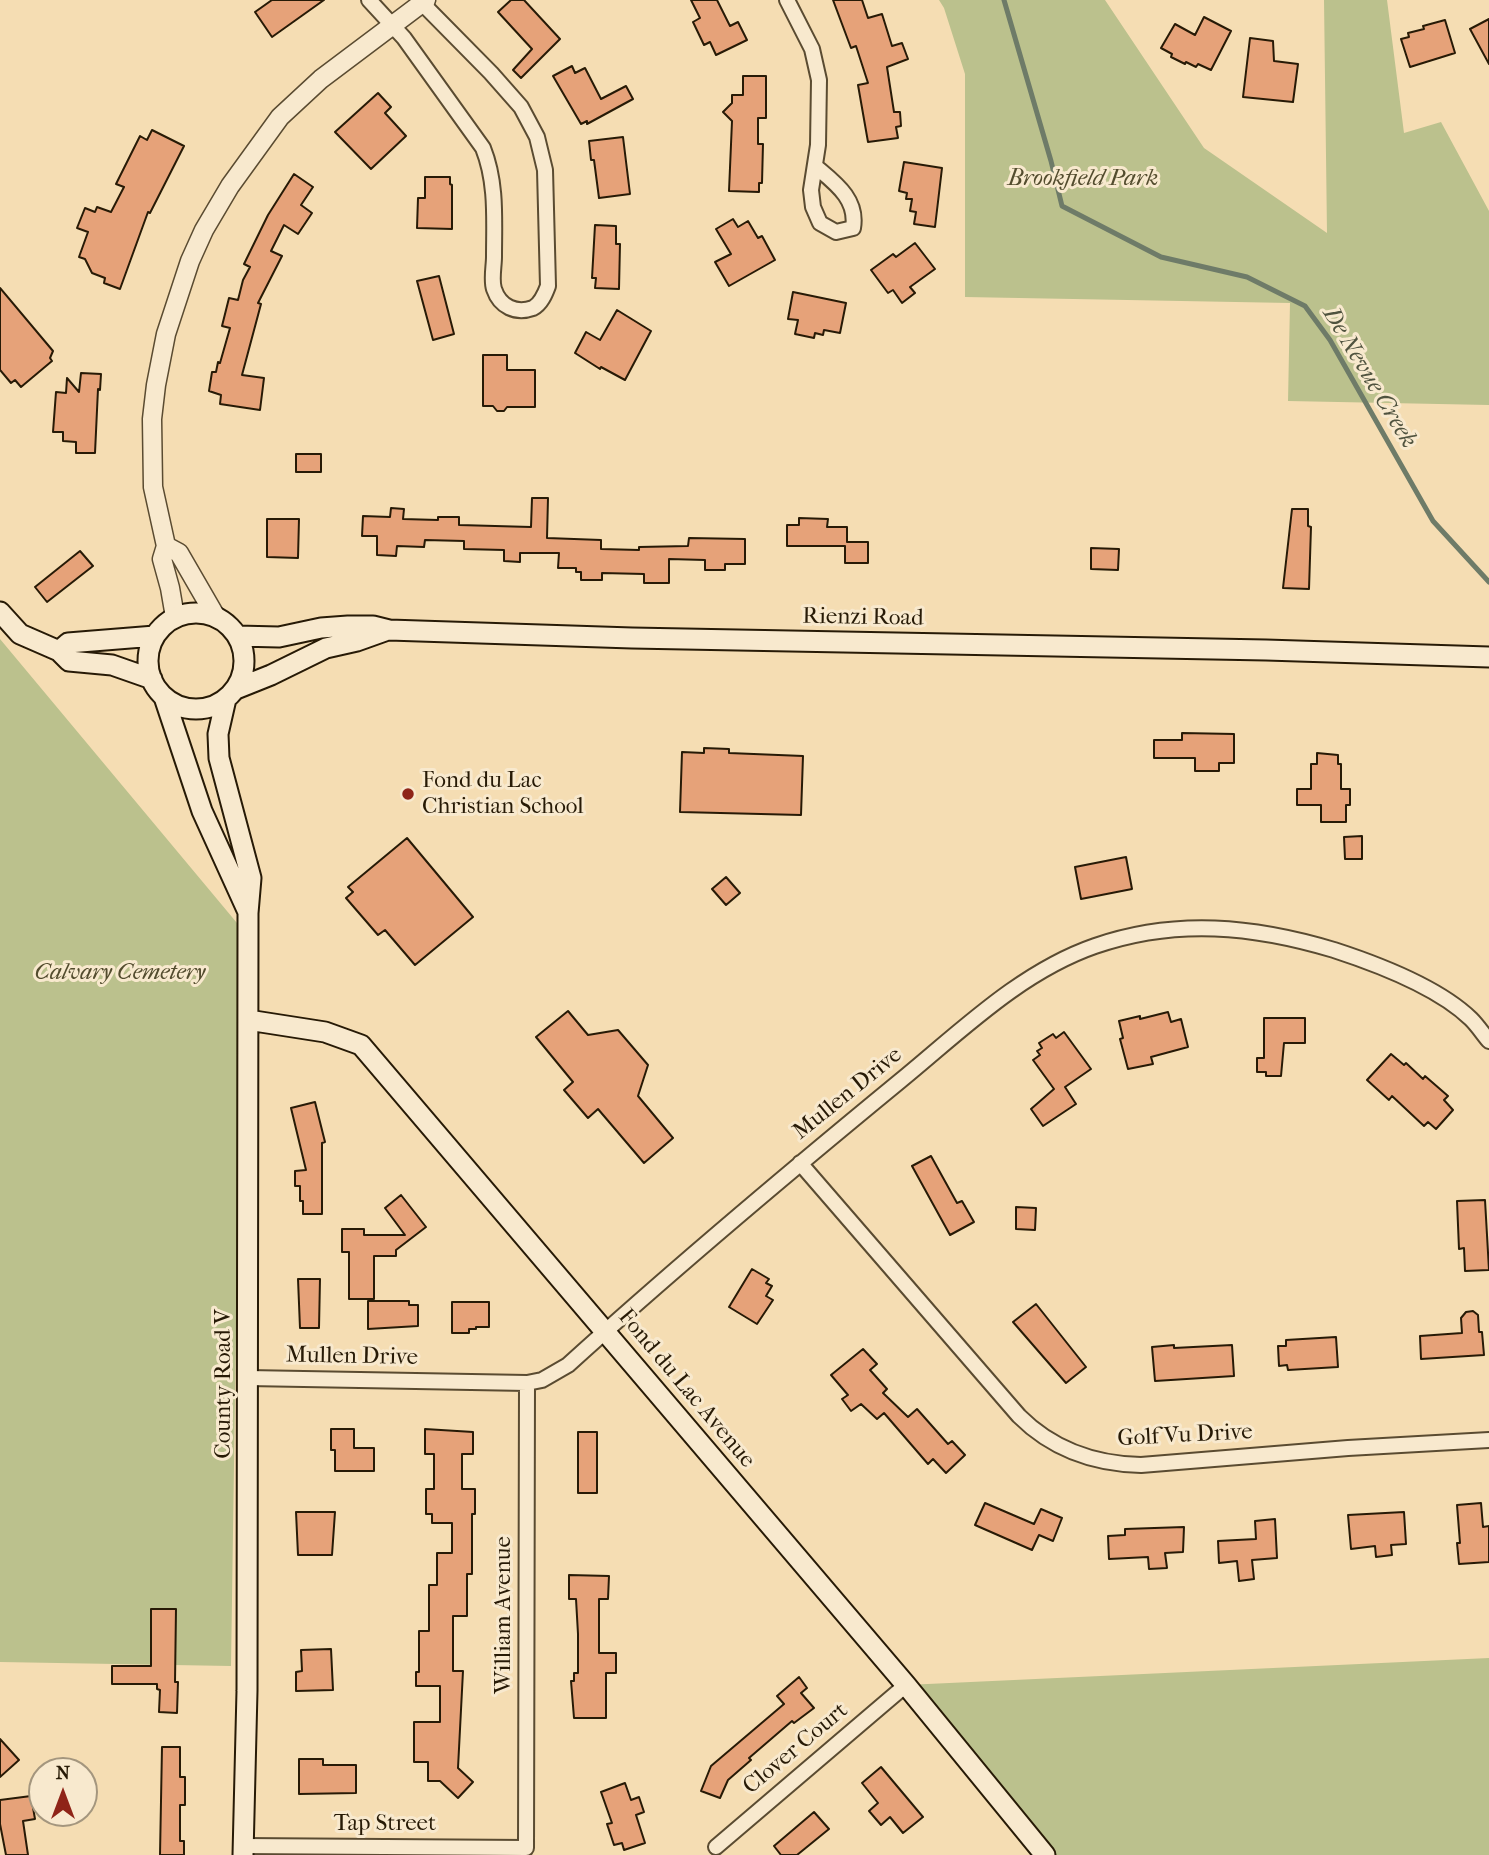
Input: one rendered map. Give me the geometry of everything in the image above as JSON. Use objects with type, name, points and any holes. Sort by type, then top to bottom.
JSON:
[{"type":"main road","points":[[0,612],[20,634],[59,650],[69,661],[112,665],[152,679]]},
{"type":"main road","points":[[188,613],[203,613],[216,617],[228,625],[243,648],[242,676],[231,694],[218,734],[219,758],[251,878],[248,913],[202,811],[164,697],[152,679],[148,661],[149,648],[163,625],[188,613]]},
{"type":"main road","name":"Rienzi Road","points":[[237,636],[279,637],[321,628],[373,626],[389,630],[632,638],[1489,657]]},
{"type":"main road","points":[[164,697],[188,708],[214,706],[231,694],[326,648],[389,630]]},
{"type":"main road","points":[[59,650],[68,643],[155,636]]},
{"type":"main road","name":"County Road V","points":[[243,1851],[247,1691],[248,913]]},
{"type":"main road","name":"Fond du Lac Avenue","points":[[248,1020],[325,1032],[361,1045],[906,1685],[1045,1855]]},
{"type":"street","points":[[175,617],[162,559],[166,546],[153,487],[151,445],[154,402],[166,334],[190,261],[221,201],[276,121],[314,84],[391,25],[422,1],[521,107],[537,137],[545,170],[548,286],[536,307],[519,312],[503,305],[494,288],[493,190],[483,148],[404,38],[391,25],[369,0]]},
{"type":"street","points":[[787,0],[811,49],[817,69],[819,90],[815,166]]},
{"type":"street","points":[[166,546],[179,553],[216,617]]},
{"type":"street","name":"Mullen Drive","points":[[248,1378],[527,1383],[542,1380],[568,1365],[800,1163],[986,1011],[1032,977],[1096,945],[1154,932],[1198,927],[1240,928],[1298,939],[1388,971],[1440,997],[1471,1019],[1489,1041]]},
{"type":"street","name":"Golf Vu Drive","points":[[800,1163],[1019,1416],[1044,1436],[1073,1452],[1109,1462],[1141,1465],[1489,1440]]},
{"type":"street","name":"William Avenue","points":[[526,1848],[527,1383]]},
{"type":"street","name":"Clover Court","points":[[716,1847],[906,1685]]},
{"type":"street","name":"Tap Street","points":[[243,1851],[526,1848]]},
{"type":"green space","name":"Brookfield Park","points":[[939,0],[1105,0],[1204,148],[1327,233],[1324,0],[1387,0],[1404,133],[1441,122],[1489,211],[1489,405],[1288,401],[1290,303],[965,297],[965,74]]},
{"type":"green space","name":"Calvary Cemetery","points":[[0,639],[242,929],[231,1666],[0,1662]]},
{"type":"green space","points":[[1489,1658],[1489,1855],[1045,1855],[906,1685]]},
{"type":"building","points":[[272,0],[324,0],[272,37],[255,12]]},
{"type":"building","points":[[511,0],[524,0],[560,39],[521,78],[513,70],[532,49],[498,12]]},
{"type":"building","points":[[691,0],[717,0],[730,26],[738,22],[747,40],[716,55],[710,42],[704,45],[693,22],[700,18]]},
{"type":"building","points":[[833,0],[862,0],[868,18],[882,14],[892,46],[902,43],[908,59],[887,67],[894,112],[900,112],[901,126],[896,127],[898,138],[868,142],[858,85],[868,83],[856,46],[851,48]]},
{"type":"building","points":[[1204,17],[1231,31],[1211,70],[1198,64],[1196,67],[1186,62],[1185,64],[1161,48],[1175,24],[1195,35]]},
{"type":"building","points":[[1489,19],[1489,64],[1470,29]]},
{"type":"building","points":[[1445,20],[1455,53],[1410,67],[1401,39],[1409,37],[1408,33],[1424,29],[1423,26]]},
{"type":"building","points":[[1250,38],[1273,41],[1274,61],[1298,64],[1293,102],[1243,97]]},
{"type":"building","points":[[572,66],[575,73],[585,68],[601,99],[626,86],[633,99],[587,124],[587,121],[581,124],[553,76]]},
{"type":"building","points":[[743,76],[766,76],[766,118],[758,118],[758,144],[763,144],[762,183],[759,183],[759,192],[729,191],[732,121],[723,112],[732,103],[732,95],[743,95]]},
{"type":"building","points":[[378,93],[391,107],[385,113],[406,136],[371,169],[335,132]]},
{"type":"building","points":[[152,130],[184,146],[150,213],[148,212],[120,289],[104,283],[105,278],[92,273],[85,259],[79,257],[88,232],[77,228],[85,208],[95,212],[97,207],[111,212],[124,187],[116,184],[140,136],[147,140]]},
{"type":"building","points":[[623,137],[630,194],[599,198],[589,141]]},
{"type":"building","points":[[904,162],[942,168],[935,227],[914,224],[916,212],[910,211],[912,199],[906,199],[907,193],[899,191]]},
{"type":"building","points":[[294,174],[313,187],[301,205],[312,213],[298,234],[284,225],[271,251],[282,256],[258,303],[261,304],[242,375],[264,378],[260,410],[220,404],[221,395],[209,391],[212,372],[216,372],[218,362],[220,363],[230,328],[222,326],[229,298],[238,300],[243,280],[250,267],[244,264],[268,215]]},
{"type":"building","points":[[425,177],[450,177],[452,229],[417,228],[418,198],[425,198]]},
{"type":"building","points":[[733,219],[738,227],[748,221],[758,238],[762,236],[775,260],[729,286],[715,262],[731,254],[716,229]]},
{"type":"building","points":[[595,225],[616,226],[616,244],[620,244],[619,289],[595,288],[596,278],[592,278]]},
{"type":"building","points":[[915,243],[935,269],[910,287],[915,293],[902,303],[893,290],[888,293],[871,270],[893,254],[896,257]]},
{"type":"building","points":[[439,276],[454,334],[433,340],[417,281]]},
{"type":"building","points":[[0,288],[53,351],[50,358],[52,361],[21,387],[15,380],[11,383],[0,370]]},
{"type":"building","points":[[793,292],[846,303],[840,333],[824,330],[823,335],[815,333],[814,338],[795,334],[798,320],[788,319]]},
{"type":"building","points":[[617,310],[651,331],[625,380],[601,367],[600,369],[575,353],[586,332],[600,340]]},
{"type":"building","points":[[483,355],[507,355],[507,370],[535,370],[535,407],[507,407],[504,411],[497,411],[493,406],[483,406]]},
{"type":"building","points":[[81,373],[101,374],[95,453],[76,453],[76,442],[63,441],[63,432],[53,432],[56,392],[66,393],[67,378],[79,392]]},
{"type":"building","points":[[296,454],[321,454],[321,472],[296,472]]},
{"type":"building","points":[[532,498],[548,498],[547,538],[601,540],[601,549],[639,550],[639,547],[688,546],[689,538],[745,539],[745,564],[725,564],[725,570],[705,570],[705,560],[669,559],[669,583],[644,583],[644,574],[602,573],[602,580],[581,580],[581,572],[576,572],[576,568],[558,568],[559,553],[520,553],[520,562],[504,561],[504,550],[464,549],[464,541],[425,540],[424,547],[397,546],[396,556],[377,555],[377,536],[362,536],[363,516],[390,517],[391,508],[404,509],[403,519],[438,520],[438,517],[459,517],[459,525],[531,527]]},
{"type":"building","points":[[1292,509],[1308,509],[1308,526],[1311,527],[1309,589],[1283,588]]},
{"type":"building","points":[[799,518],[828,519],[827,527],[847,527],[847,542],[868,542],[868,563],[845,563],[845,546],[787,546],[787,525],[799,525]]},
{"type":"building","points":[[267,519],[299,519],[298,558],[267,557]]},
{"type":"building","points":[[1091,548],[1119,549],[1118,570],[1091,569]]},
{"type":"building","points":[[80,551],[93,566],[47,602],[35,587]]},
{"type":"building","points":[[1182,733],[1234,734],[1234,763],[1219,763],[1219,771],[1195,771],[1195,758],[1154,758],[1154,740],[1182,740]]},
{"type":"building","points":[[704,748],[729,749],[729,753],[803,756],[801,815],[680,812],[682,752],[704,753]]},
{"type":"building","points":[[1317,753],[1338,755],[1338,764],[1341,764],[1341,789],[1350,789],[1346,822],[1321,822],[1321,805],[1297,805],[1297,789],[1311,789],[1311,764],[1317,764]]},
{"type":"building","points":[[1362,836],[1362,859],[1345,859],[1344,837]]},
{"type":"building","points":[[407,838],[473,917],[415,965],[385,930],[378,935],[346,898],[353,892],[348,887]]},
{"type":"building","points":[[1126,857],[1132,889],[1081,899],[1075,867]]},
{"type":"building","points":[[726,877],[740,893],[726,905],[712,889]]},
{"type":"building","points":[[568,1011],[588,1035],[618,1030],[648,1065],[638,1096],[673,1138],[644,1163],[598,1109],[588,1118],[564,1090],[573,1082],[536,1037]]},
{"type":"building","points":[[1168,1012],[1171,1022],[1181,1019],[1188,1047],[1151,1057],[1153,1064],[1128,1069],[1120,1039],[1123,1038],[1119,1021]]},
{"type":"building","points":[[1264,1018],[1305,1018],[1305,1043],[1284,1043],[1281,1076],[1266,1076],[1266,1072],[1257,1072],[1257,1058],[1264,1058]]},
{"type":"building","points":[[1064,1032],[1091,1069],[1065,1087],[1076,1104],[1043,1126],[1031,1109],[1054,1089],[1033,1060],[1040,1055],[1037,1051],[1042,1048],[1039,1043],[1053,1034],[1056,1038]]},
{"type":"building","points":[[1391,1054],[1404,1065],[1406,1063],[1423,1079],[1425,1076],[1448,1096],[1444,1100],[1453,1110],[1436,1129],[1428,1122],[1424,1126],[1392,1096],[1389,1100],[1367,1080]]},
{"type":"building","points":[[315,1102],[325,1142],[322,1143],[322,1214],[303,1214],[300,1186],[295,1186],[295,1171],[306,1170],[291,1108]]},
{"type":"building","points":[[931,1156],[957,1203],[962,1201],[974,1222],[950,1235],[912,1166]]},
{"type":"building","points":[[401,1195],[426,1227],[396,1250],[396,1256],[374,1256],[374,1299],[349,1299],[349,1252],[342,1252],[342,1229],[364,1229],[364,1235],[405,1235],[385,1208]]},
{"type":"building","points":[[1485,1200],[1489,1270],[1465,1271],[1464,1248],[1459,1249],[1457,1201]]},
{"type":"building","points":[[1016,1207],[1036,1208],[1035,1230],[1016,1229]]},
{"type":"building","points":[[752,1269],[769,1279],[766,1283],[772,1286],[766,1296],[773,1300],[757,1324],[729,1307]]},
{"type":"building","points":[[298,1279],[320,1279],[319,1328],[300,1328]]},
{"type":"building","points":[[368,1301],[409,1301],[409,1305],[418,1305],[418,1326],[368,1329]]},
{"type":"building","points":[[452,1302],[489,1302],[489,1327],[469,1329],[469,1333],[452,1333]]},
{"type":"building","points":[[1036,1304],[1086,1367],[1066,1383],[1013,1322]]},
{"type":"building","points":[[1473,1311],[1478,1315],[1484,1355],[1421,1359],[1420,1336],[1462,1333],[1461,1318],[1466,1312]]},
{"type":"building","points":[[1336,1337],[1338,1367],[1288,1370],[1287,1365],[1279,1366],[1278,1346],[1286,1346],[1286,1340]]},
{"type":"building","points":[[1174,1345],[1174,1348],[1232,1345],[1234,1376],[1155,1381],[1152,1347]]},
{"type":"building","points":[[863,1349],[877,1364],[870,1370],[887,1389],[883,1393],[908,1417],[917,1409],[948,1444],[952,1441],[965,1455],[946,1473],[933,1459],[928,1464],[884,1413],[877,1419],[861,1404],[851,1411],[842,1399],[848,1395],[831,1375]]},
{"type":"building","points":[[331,1429],[354,1429],[354,1448],[374,1448],[374,1471],[335,1471]]},
{"type":"building","points":[[425,1429],[473,1432],[473,1454],[462,1454],[462,1489],[475,1489],[475,1514],[472,1514],[472,1574],[467,1574],[467,1616],[453,1616],[453,1671],[463,1671],[458,1768],[473,1782],[458,1798],[440,1781],[428,1781],[428,1762],[414,1762],[414,1722],[440,1722],[440,1686],[416,1686],[416,1672],[419,1672],[419,1631],[429,1631],[429,1585],[437,1585],[437,1553],[452,1553],[452,1523],[432,1523],[432,1514],[426,1514],[426,1489],[434,1489],[434,1454],[425,1454]]},
{"type":"building","points":[[578,1432],[597,1432],[597,1493],[578,1493]]},
{"type":"building","points":[[985,1503],[1034,1524],[1041,1509],[1062,1518],[1053,1541],[1039,1535],[1032,1550],[975,1525]]},
{"type":"building","points":[[1481,1503],[1483,1527],[1489,1526],[1489,1562],[1459,1564],[1457,1505]]},
{"type":"building","points":[[296,1512],[335,1512],[332,1555],[298,1555]]},
{"type":"building","points":[[1404,1512],[1406,1544],[1391,1545],[1392,1555],[1376,1557],[1375,1546],[1351,1549],[1348,1515]]},
{"type":"building","points":[[1275,1519],[1277,1558],[1252,1560],[1254,1579],[1239,1581],[1237,1561],[1219,1563],[1218,1541],[1256,1539],[1255,1521]]},
{"type":"building","points":[[1184,1527],[1183,1552],[1165,1553],[1167,1568],[1149,1569],[1148,1557],[1109,1559],[1108,1536],[1125,1535],[1125,1529]]},
{"type":"building","points":[[569,1575],[609,1576],[608,1599],[599,1599],[599,1653],[616,1653],[616,1673],[606,1673],[606,1718],[574,1718],[571,1681],[574,1681],[574,1673],[578,1673],[578,1634],[576,1599],[569,1599]]},
{"type":"building","points":[[151,1609],[176,1609],[177,1713],[159,1712],[160,1690],[157,1689],[157,1684],[112,1684],[112,1666],[151,1666]]},
{"type":"building","points":[[331,1649],[333,1690],[296,1691],[296,1672],[302,1671],[301,1650]]},
{"type":"building","points":[[799,1677],[807,1688],[801,1693],[814,1708],[794,1723],[792,1721],[749,1758],[751,1760],[728,1780],[720,1798],[701,1791],[711,1766],[784,1704],[777,1696]]},
{"type":"building","points":[[0,1739],[19,1760],[0,1777]]},
{"type":"building","points":[[162,1747],[180,1747],[180,1777],[185,1777],[185,1805],[180,1805],[180,1841],[184,1841],[184,1855],[160,1855]]},
{"type":"building","points":[[299,1759],[323,1759],[323,1765],[356,1765],[356,1793],[299,1794]]},
{"type":"building","points":[[881,1767],[923,1817],[903,1833],[890,1817],[881,1825],[869,1811],[878,1803],[862,1783]]},
{"type":"building","points":[[625,1783],[631,1800],[639,1797],[644,1812],[636,1815],[645,1843],[624,1850],[622,1843],[614,1845],[607,1824],[612,1823],[601,1792]]},
{"type":"building","points":[[28,1796],[28,1820],[23,1821],[28,1855],[6,1855],[0,1824],[0,1800]]},
{"type":"building","points":[[814,1812],[829,1829],[797,1855],[781,1855],[774,1846]]},
{"type":"waterway","name":"De Nevue Creek","points":[[1004,0],[1062,206],[1161,257],[1247,277],[1305,306],[1330,340],[1433,521],[1489,582]]},
{"type":"place","name":"Fond du Lac Christian School","points":[[408,794]]}]
